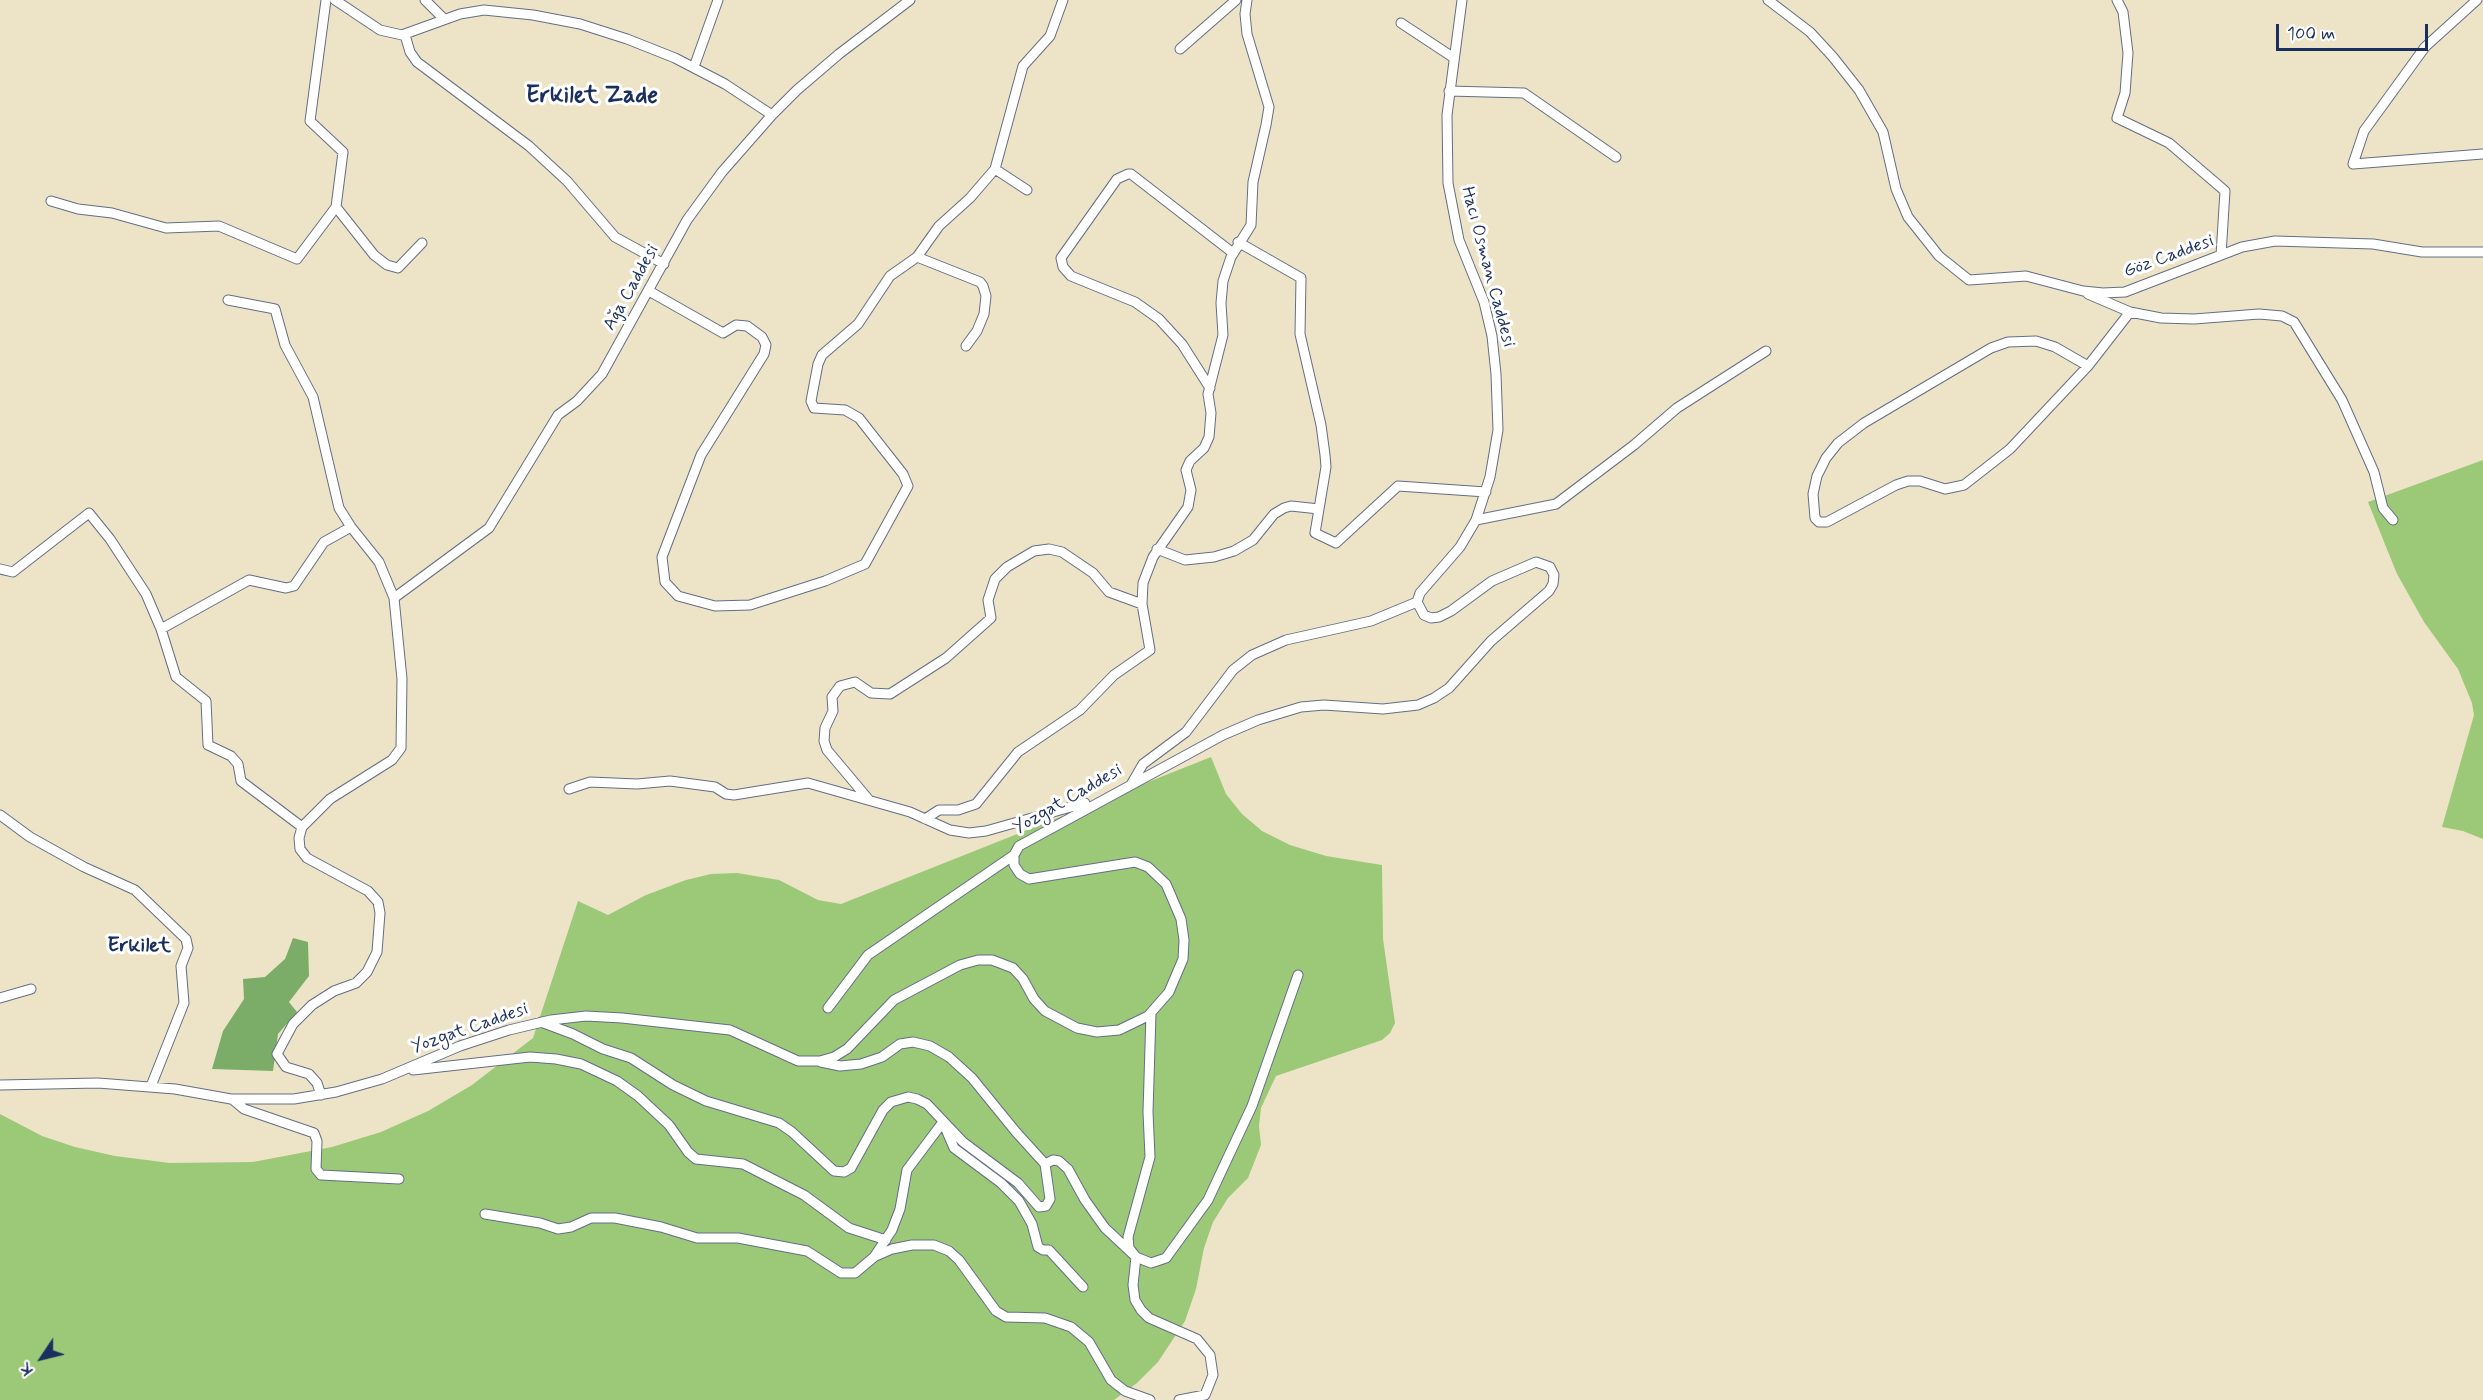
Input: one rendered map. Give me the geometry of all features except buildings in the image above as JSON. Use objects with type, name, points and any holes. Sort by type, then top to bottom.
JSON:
[{"type":"street","points":[[51,201],[78,209],[112,213],[165,228],[219,226],[297,259],[336,207],[343,152],[310,121],[326,0]]},
{"type":"street","points":[[335,0],[380,30],[405,35],[444,19],[484,10],[557,19],[627,39],[694,67],[772,115]]},
{"type":"street","points":[[424,0],[444,19]]},
{"type":"street","points":[[694,67],[718,0]]},
{"type":"street","name":"Ağa Caddesi","points":[[394,598],[489,528],[558,415],[582,397],[602,374],[703,195],[772,115],[818,72],[910,0]]},
{"type":"street","points":[[649,291],[723,333],[731,326],[747,326],[762,337],[766,345],[764,354],[701,455],[662,557],[665,582],[678,596],[715,606],[744,606],[825,581],[865,564],[908,486],[903,474],[859,418],[838,408],[814,408],[811,401],[818,364],[822,355],[858,324],[890,276],[917,257],[939,226],[970,198],[995,169],[1023,66],[1050,36],[1063,0]]},
{"type":"street","points":[[1180,49],[1236,0]]},
{"type":"street","points":[[926,819],[939,810],[958,810],[976,804],[1018,752],[1080,710],[1114,675],[1148,653],[1150,644],[1142,604],[1146,573],[1157,549],[1190,502],[1191,490],[1186,470],[1190,461],[1204,448],[1209,438],[1211,413],[1208,394],[1222,345],[1222,292],[1226,269],[1238,242],[1251,225],[1253,182],[1269,107],[1248,40],[1245,14],[1247,0]]},
{"type":"street","name":"Hacı Osman Caddesi","points":[[1418,597],[1460,547],[1476,520],[1494,462],[1498,430],[1495,355],[1484,302],[1459,240],[1450,203],[1446,139],[1449,91],[1462,0]]},
{"type":"street","name":"Göz Caddesi","points":[[1768,0],[1791,16],[1824,46],[1868,103],[1887,143],[1900,200],[1916,229],[1939,256],[1969,280],[2026,276],[2083,291],[2125,292],[2242,247],[2291,240],[2373,244],[2422,252],[2483,252]]},
{"type":"street","points":[[2117,0],[2123,12],[2128,52],[2127,80],[2117,118],[2169,143],[2224,191],[2221,255]]},
{"type":"street","points":[[2476,0],[2425,47],[2364,131],[2353,164],[2483,154]]},
{"type":"street","points":[[1401,23],[1454,58]]},
{"type":"street","points":[[405,35],[410,52],[417,62],[529,146],[572,187],[615,237],[664,264]]},
{"type":"street","points":[[1449,91],[1524,93],[1616,157]]},
{"type":"street","points":[[995,169],[1027,190]]},
{"type":"street","points":[[1210,388],[1188,351],[1159,319],[1135,302],[1071,276],[1063,267],[1062,258],[1117,179],[1128,174],[1131,174],[1233,253]]},
{"type":"street","points":[[336,207],[374,255],[387,265],[398,268],[422,243]]},
{"type":"street","points":[[1238,242],[1301,278],[1300,334],[1325,449],[1326,467],[1315,533],[1336,543],[1398,486],[1486,492]]},
{"type":"street","points":[[917,257],[980,282],[983,286],[986,296],[984,314],[977,331],[966,346]]},
{"type":"street","points":[[2083,291],[2130,312],[2178,319],[2270,314],[2282,316],[2294,322],[2342,400],[2368,457],[2383,508],[2393,520]]},
{"type":"street","points":[[228,300],[275,309],[285,345],[313,397],[335,497],[351,527],[379,562],[394,598],[402,679],[401,748],[392,760],[330,799],[302,827],[299,843],[307,858],[368,891],[378,902],[380,913],[377,951],[367,972],[356,983],[334,991],[312,1005],[293,1024],[277,1054],[286,1067],[309,1074],[317,1083],[321,1095]]},
{"type":"street","points":[[2088,366],[2055,347],[2037,341],[2008,342],[1991,348],[1864,423],[1838,443],[1826,458],[1817,476],[1813,494],[1815,518],[1819,522],[1827,522],[1896,484],[1908,481],[1920,481],[1945,489],[1964,485],[2010,449],[2088,366],[2130,312]]},
{"type":"street","points":[[1476,520],[1556,504],[1634,445],[1677,408],[1766,351]]},
{"type":"street","points":[[1157,549],[1185,560],[1214,557],[1234,551],[1253,540],[1274,514],[1284,508],[1291,506],[1319,509]]},
{"type":"street","points":[[0,569],[13,572],[89,513],[146,594],[161,628],[176,677],[206,700],[208,745],[231,756],[240,770],[241,781],[302,827]]},
{"type":"street","points":[[161,628],[249,580],[286,588],[294,586],[324,542],[351,527]]},
{"type":"street","points":[[869,801],[827,750],[824,741],[825,728],[833,711],[832,698],[840,686],[855,682],[871,693],[890,694],[946,658],[991,618],[988,600],[995,579],[1007,567],[1035,551],[1049,549],[1062,552],[1093,573],[1109,592],[1142,604]]},
{"type":"street","name":"Yozgat Caddesi","points":[[0,1085],[76,1083],[151,1086],[231,1099],[272,1100],[321,1095],[360,1086],[460,1046],[540,1022],[569,1017],[604,1016],[730,1030],[798,1061],[820,1061],[834,1057],[847,1049],[894,1000],[960,965],[978,960],[992,960],[1013,968],[1045,1011],[1077,1028],[1097,1032],[1119,1030],[1138,1022],[1163,1001],[1182,965],[1185,950],[1177,907],[1170,890],[1162,878],[1145,865],[1130,862],[1029,879],[1016,870],[1014,855],[1023,842],[1223,735],[1258,720],[1290,710],[1324,705],[1383,709],[1418,705],[1434,698],[1449,688],[1507,626],[1549,591],[1554,575],[1550,567],[1541,563],[1519,568],[1492,581],[1451,611],[1435,618],[1424,615],[1418,597]]},
{"type":"street","points":[[1132,783],[1143,764],[1186,732],[1233,670],[1252,655],[1286,640],[1371,621],[1418,597]]},
{"type":"street","points":[[569,789],[590,782],[637,784],[670,780],[714,786],[726,794],[734,795],[808,783],[926,819],[950,830],[978,832],[1102,799]]},
{"type":"street","points":[[0,815],[30,837],[84,867],[135,890],[186,939],[188,948],[181,966],[184,1003],[151,1086]]},
{"type":"street","points":[[828,1008],[868,955],[1014,855]]},
{"type":"street","points":[[1045,1164],[1056,1160],[1068,1169],[1094,1214],[1114,1238],[1136,1257],[1151,1263],[1166,1258],[1208,1200],[1252,1106],[1298,975]]},
{"type":"street","points":[[0,998],[32,989]]},
{"type":"street","points":[[1151,1012],[1148,1112],[1150,1157],[1128,1237],[1129,1248],[1136,1257],[1133,1285],[1135,1300],[1141,1310],[1149,1318],[1197,1339],[1207,1349],[1212,1362],[1212,1382],[1205,1395],[1179,1400]]},
{"type":"street","points":[[540,1022],[573,1034],[603,1049],[631,1058],[673,1085],[706,1101],[778,1123],[792,1132],[834,1171],[844,1172],[851,1168],[883,1110],[898,1099],[912,1098],[922,1101],[974,1152],[1018,1183],[1039,1207],[1046,1206],[1050,1199],[1045,1164],[972,1078],[949,1056],[930,1046],[913,1042],[900,1044],[882,1057],[851,1065],[820,1061]]},
{"type":"street","points":[[402,1071],[530,1057],[581,1064],[617,1081],[638,1096],[669,1125],[688,1152],[696,1159],[743,1164],[804,1196],[849,1228],[886,1240]]},
{"type":"street","points":[[231,1099],[244,1109],[314,1133],[317,1141],[316,1169],[321,1175],[399,1179]]},
{"type":"street","points":[[485,1214],[558,1228],[571,1227],[591,1218],[607,1216],[661,1227],[697,1238],[724,1237],[807,1251],[845,1274],[859,1271],[874,1257],[886,1240],[900,1209],[907,1170],[943,1122]]},
{"type":"street","points":[[943,1122],[954,1148],[1011,1191],[1030,1218],[1038,1247],[1049,1250],[1083,1287]]},
{"type":"street","points":[[874,1257],[892,1249],[912,1245],[934,1245],[949,1251],[959,1260],[996,1311],[1006,1317],[1045,1318],[1071,1327],[1089,1342],[1112,1380],[1125,1391],[1150,1400]]},
{"type":"green space","points":[[2483,460],[2483,839],[2463,831],[2442,827],[2474,715],[2472,703],[2458,669],[2424,622],[2397,574],[2368,502]]},
{"type":"green space","points":[[1211,757],[1226,794],[1242,814],[1262,831],[1290,845],[1326,856],[1382,865],[1383,939],[1395,1023],[1390,1033],[1382,1040],[1276,1076],[1261,1108],[1259,1126],[1261,1145],[1248,1178],[1228,1198],[1213,1222],[1204,1248],[1196,1289],[1185,1321],[1158,1362],[1137,1383],[1114,1400],[0,1400],[0,1114],[42,1136],[75,1147],[115,1156],[170,1163],[253,1162],[332,1147],[381,1132],[428,1111],[472,1085],[533,1038],[578,901],[608,915],[646,895],[686,880],[711,874],[737,873],[779,880],[818,900],[841,904]]},
{"type":"green space","points":[[293,938],[308,942],[309,976],[289,1002],[297,1012],[278,1034],[273,1071],[212,1069],[223,1031],[244,999],[243,979],[265,977],[285,959]]},
{"type":"district","name":"Erkilet Zade","points":[[592,97]]},
{"type":"district","name":"Erkilet","points":[[139,947]]}]
